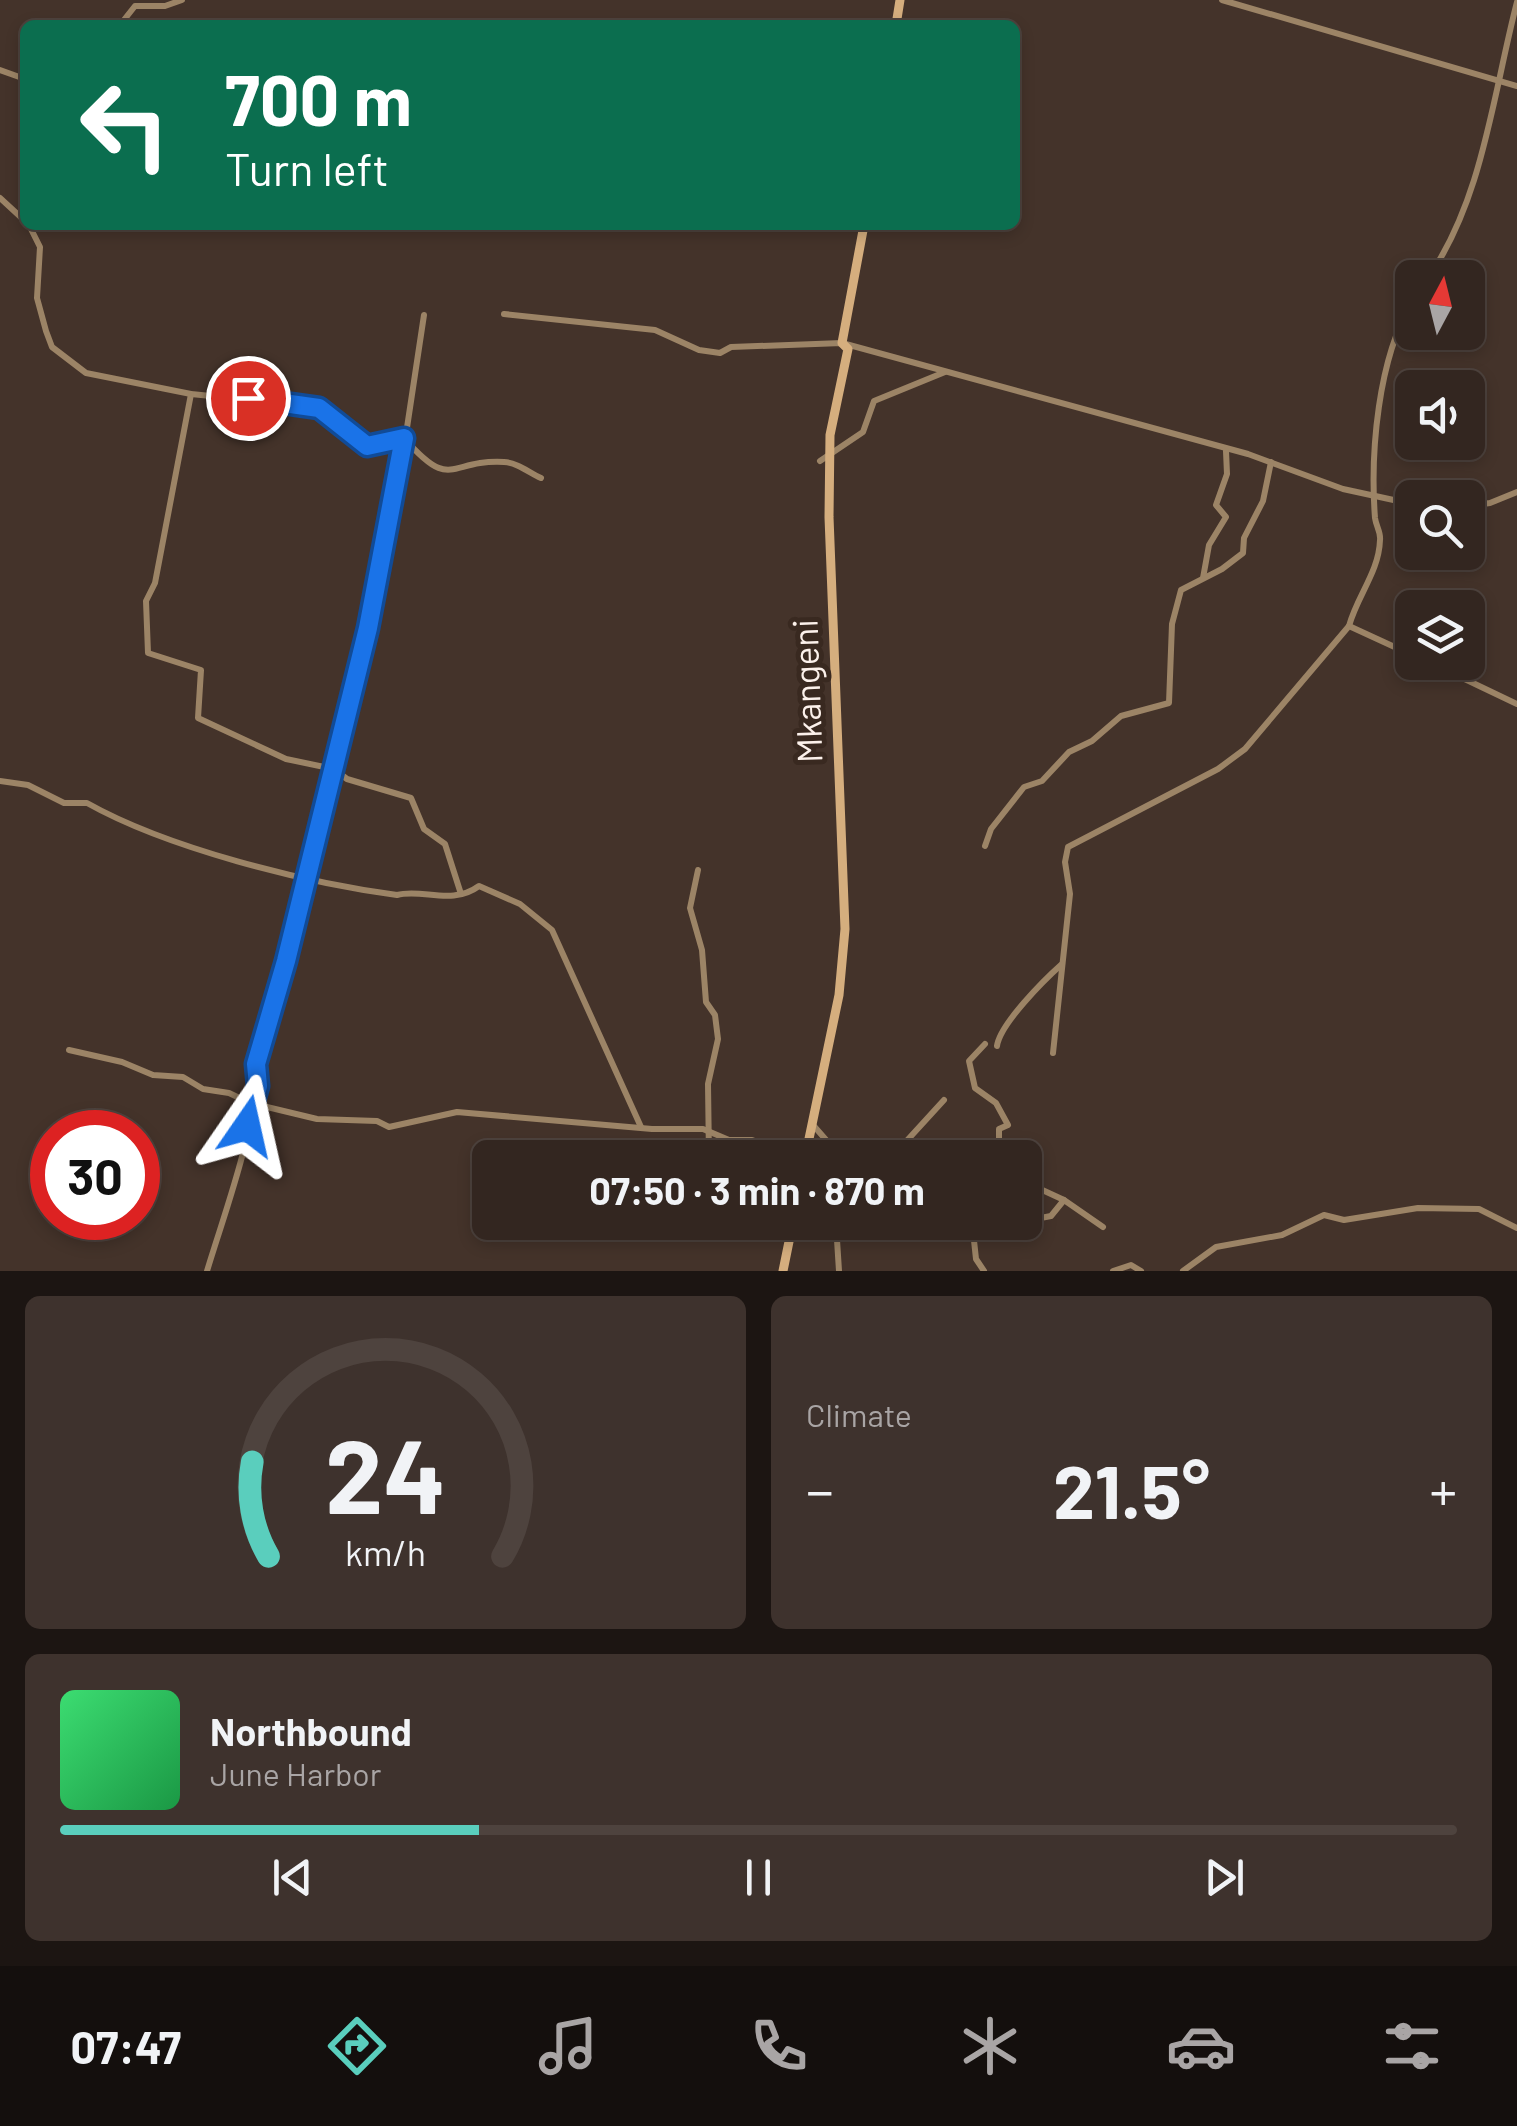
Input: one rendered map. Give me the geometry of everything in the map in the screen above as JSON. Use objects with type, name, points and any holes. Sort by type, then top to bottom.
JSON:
[{"type":"street","points":[[124,20],[135,6],[165,6],[182,0]]},
{"type":"street","points":[[1222,0],[1517,86]]},
{"type":"street","points":[[1438,260],[1459,222],[1517,2]]},
{"type":"street","points":[[0,198],[20,217]]},
{"type":"street","points":[[31,230],[40,248],[40,314],[52,346],[86,373],[191,394],[319,408],[367,446],[404,438]]},
{"type":"street","name":"Mkangeni","points":[[809,1140],[839,994],[845,930],[829,517],[830,435],[848,348],[842,344],[863,230]]},
{"type":"street","points":[[504,314],[655,330],[699,350],[720,353],[750,346],[842,344],[1271,462],[1344,489],[1395,500]]},
{"type":"street","points":[[207,1271],[238,1166],[250,1103],[258,1086],[256,1064],[334,769],[376,588],[424,315]]},
{"type":"street","points":[[1053,1053],[1070,894],[1064,862],[1068,846],[1218,769],[1245,749],[1349,626],[1374,572],[1381,536],[1375,518],[1378,496],[1374,422],[1395,346]]},
{"type":"street","points":[[820,461],[863,432],[874,401],[946,371]]},
{"type":"street","points":[[191,394],[155,583],[146,601],[148,653],[201,670],[198,718],[286,759],[334,769],[347,779],[410,798],[424,829],[445,844],[461,894]]},
{"type":"street","points":[[404,438],[431,467],[455,471],[504,462],[540,478]]},
{"type":"street","points":[[1202,578],[1208,545],[1226,517],[1216,505],[1226,474],[1226,451]]},
{"type":"street","points":[[985,846],[991,828],[1024,787],[1042,781],[1069,752],[1092,741],[1121,716],[1169,703],[1174,608],[1181,590],[1242,553],[1244,538],[1263,502],[1271,462]]},
{"type":"street","points":[[1485,504],[1517,492]]},
{"type":"street","points":[[1349,626],[1395,647]]},
{"type":"street","points":[[1467,680],[1517,704]]},
{"type":"street","points":[[0,780],[28,784],[64,803],[87,802],[220,857],[426,898],[461,894],[478,886],[533,912],[552,930],[640,1128]]},
{"type":"street","points":[[698,870],[690,908],[702,950],[706,1002],[715,1015],[718,1039],[708,1084],[710,1140]]},
{"type":"street","points":[[998,1046],[1000,1031],[1008,1019],[1027,1005],[1062,964]]},
{"type":"street","points":[[985,1044],[969,1062],[975,1088],[996,1104],[1008,1125],[999,1129],[999,1140]]},
{"type":"street","points":[[68,1050],[136,1066],[153,1075],[183,1077],[203,1089],[230,1092],[250,1103],[318,1119],[377,1121],[389,1126],[457,1112],[711,1131],[729,1140]]},
{"type":"street","points":[[907,1140],[944,1100]]},
{"type":"street","points":[[812,1124],[826,1140]]},
{"type":"street","points":[[1042,1190],[1104,1226]]},
{"type":"street","points":[[1042,1218],[1051,1216],[1064,1200]]},
{"type":"street","points":[[1183,1271],[1216,1246],[1282,1235],[1324,1215],[1344,1220],[1418,1208],[1479,1209],[1517,1228]]},
{"type":"street","points":[[784,1271],[790,1240]]},
{"type":"street","points":[[837,1240],[839,1271]]},
{"type":"street","points":[[975,1240],[976,1259],[984,1271]]},
{"type":"street","points":[[1114,1271],[1131,1265],[1141,1271]]},
{"type":"route","points":[[247,1126],[250,1103],[258,1086],[256,1064],[314,853],[317,827],[330,791],[368,628],[404,438],[367,446],[319,408],[248,398]]}]
